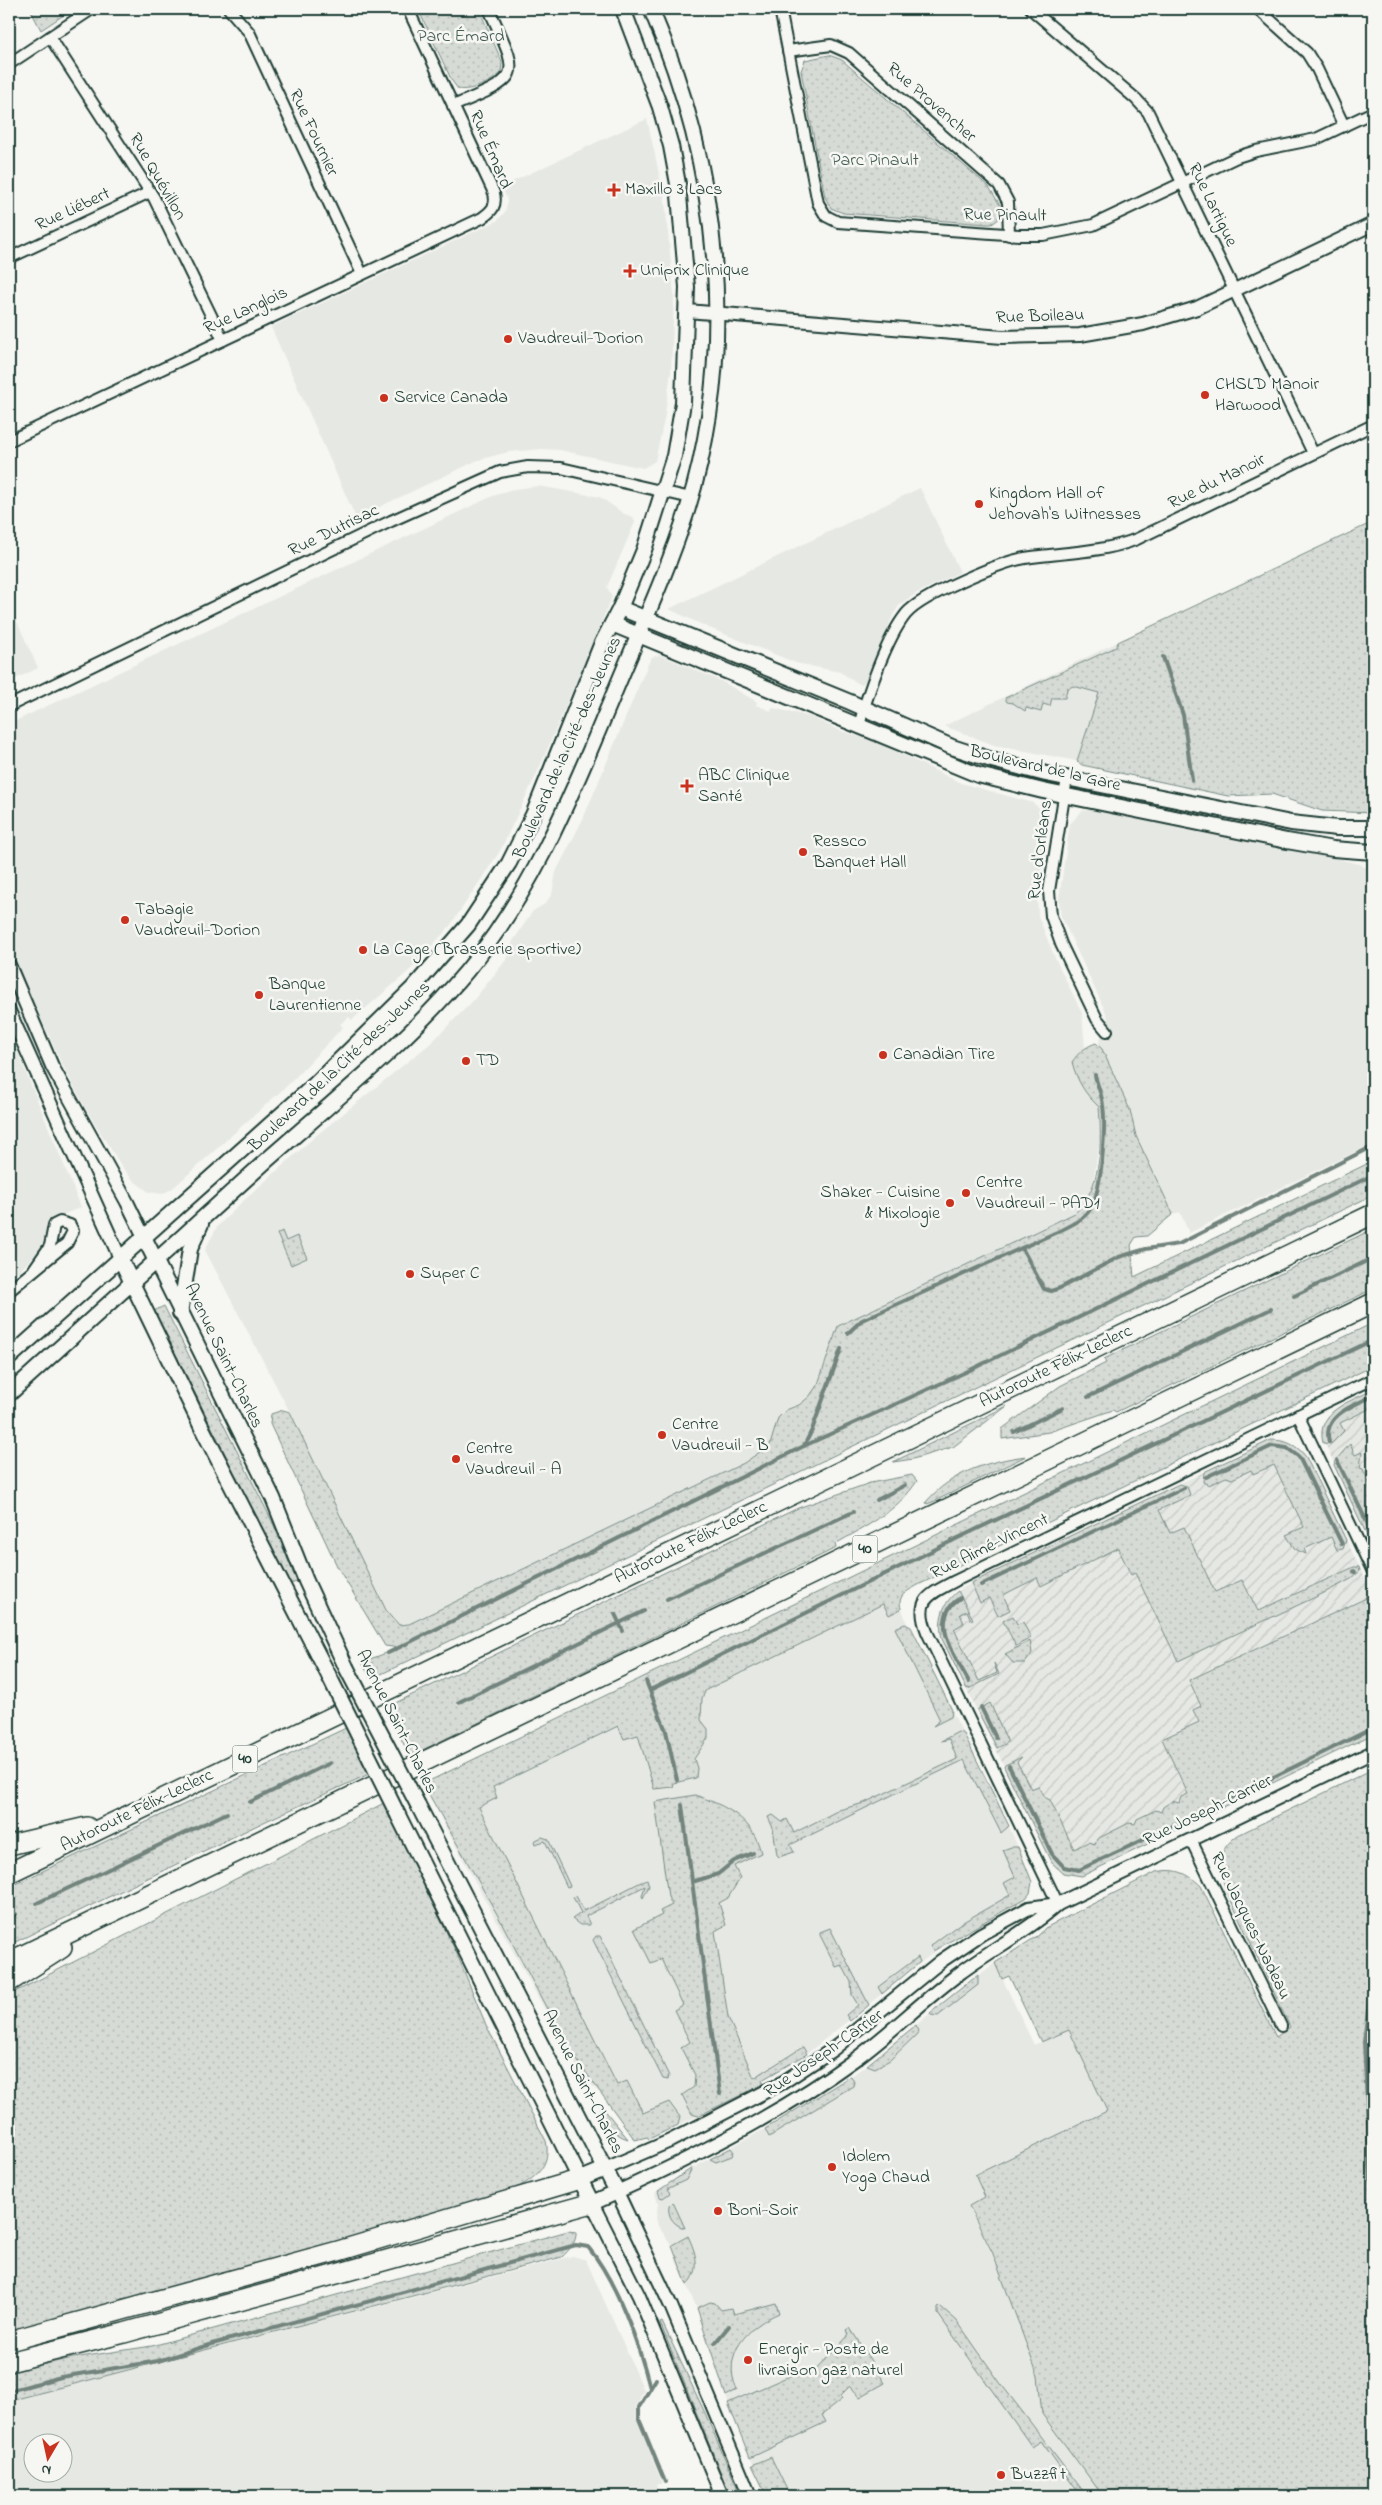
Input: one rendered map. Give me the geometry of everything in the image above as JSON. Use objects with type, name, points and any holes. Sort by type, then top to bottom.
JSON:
[{"type":"highway","name":"Autoroute Félix-Leclerc","points":[[9,1873],[1373,1214]]},
{"type":"highway","name":"40","points":[[9,1962],[1373,1303]]},
{"type":"highway","points":[[9,1845],[120,1820]]},
{"type":"highway","points":[[9,1982],[133,1902]]},
{"type":"highway","points":[[9,2341],[347,2248],[581,2179]]},
{"type":"highway","points":[[9,2362],[124,2333],[592,2203]]},
{"type":"main road","name":"Boulevard de la Cité-des-Jeunes","points":[[9,1358],[324,1076],[414,988],[468,925],[498,882],[525,834],[586,682],[644,550],[674,456],[683,403],[687,311],[682,226],[671,146],[651,79],[623,9]]},
{"type":"main road","name":"Boulevard de la Cité-des-Jeunes","points":[[9,1394],[401,1039],[458,981],[491,940],[529,881],[557,827],[669,561],[691,498],[710,403],[717,315],[714,247],[701,158],[683,90],[651,9]]},
{"type":"main road","name":"Boulevard de la Gare","points":[[620,608],[978,756],[1067,778],[1291,823],[1336,828],[1373,828]]},
{"type":"main road","name":"Boulevard de la Gare","points":[[612,624],[966,771],[1064,795],[1333,850],[1373,852]]},
{"type":"main road","points":[[180,1313],[190,1248],[205,1217]]},
{"type":"main road","name":"Avenue Saint-Charles","points":[[144,1237],[273,1498],[306,1580],[346,1667],[617,2192]]},
{"type":"main road","points":[[120,1258],[208,1440],[329,1676],[592,2203]]},
{"type":"main road","name":"Rue Joseph-Carrier","points":[[581,2179],[605,2169]]},
{"type":"main road","name":"Rue Joseph-Carrier","points":[[592,2203],[617,2192]]},
{"type":"street","points":[[9,64],[92,9]]},
{"type":"street","name":"Rue Fournier","points":[[229,9],[249,32],[362,274]]},
{"type":"street","name":"Rue Émard","points":[[408,9],[494,193],[494,207]]},
{"type":"street","name":"Rue Émard","points":[[453,106],[492,90],[504,83],[510,75],[510,59],[489,9]]},
{"type":"street","name":"Rue Pinault","points":[[780,9],[815,195],[826,216],[832,220],[846,223],[1009,235],[1043,235],[1093,225],[1247,153],[1316,139],[1373,112]]},
{"type":"street","name":"Rue Lartigue","points":[[1031,9],[1143,106],[1152,119],[1313,454]]},
{"type":"street","points":[[1258,9],[1307,53],[1317,69],[1344,126]]},
{"type":"street","name":"Rue Quévillon","points":[[50,37],[150,192],[223,340]]},
{"type":"street","name":"Rue Provencher","points":[[788,51],[830,45],[849,53],[999,184],[1008,202],[1009,235]]},
{"type":"street","name":"Rue Liébert","points":[[9,258],[150,192]]},
{"type":"street","name":"Rue Langlois","points":[[9,441],[482,218],[494,207]]},
{"type":"street","name":"Rue Boileau","points":[[687,311],[986,336],[1048,338],[1094,333],[1152,322],[1197,308],[1373,224]]},
{"type":"street","name":"Rue du Manoir","points":[[859,726],[864,708],[901,622],[910,610],[921,602],[1007,562],[1128,542],[1373,425]]},
{"type":"street","name":"Rue Dutrisac","points":[[9,706],[391,521],[500,472],[528,466],[550,467],[691,498]]},
{"type":"street","name":"Rue d'Orléans","points":[[1067,778],[1049,891],[1051,916],[1061,944],[1097,1019],[1108,1031]]},
{"type":"street","name":"Avenue Saint-Charles","points":[[9,965],[52,1066],[127,1202],[144,1237]]},
{"type":"street","points":[[9,1010],[120,1258]]},
{"type":"street","points":[[9,1291],[67,1243],[73,1231],[70,1225],[60,1222],[54,1225],[50,1246],[34,1269]]},
{"type":"street","name":"Rue Aimé-Vincent","points":[[1058,1904],[927,1632],[922,1614],[924,1602],[928,1596],[955,1581],[1373,1379]]},
{"type":"street","points":[[1298,1415],[1373,1572]]},
{"type":"street","name":"Rue Joseph-Carrier","points":[[605,2169],[670,2141],[782,2083],[832,2050],[934,1967],[975,1938],[1029,1908],[1058,1904],[1373,1752]]},
{"type":"street","name":"Rue Jacques-Nadeau","points":[[1191,1840],[1281,2026]]},
{"type":"street","name":"Rue Joseph-Carrier","points":[[617,2192],[751,2126],[812,2088],[867,2050],[959,1974],[1037,1924],[1058,1904]]},
{"type":"street","name":"Avenue Saint-Charles","points":[[617,2192],[671,2306],[750,2496]]},
{"type":"street","points":[[592,2203],[639,2296],[722,2496]]},
{"type":"shaded area","points":[[647,119],[665,201],[674,295],[671,372],[664,420],[655,461],[643,468],[560,450],[542,449],[508,452],[478,460],[356,518],[271,327],[497,221],[505,212],[507,205],[507,198],[501,187]]},
{"type":"shaded area","points":[[538,486],[600,497],[624,514],[633,517],[635,522],[607,587],[612,597],[538,771],[500,851],[450,926],[410,970],[352,1020],[349,1017],[340,1024],[343,1027],[290,1083],[174,1187],[163,1194],[149,1192],[134,1181],[122,1167],[87,1111],[61,1062],[9,948],[9,724],[493,496],[515,489]]},
{"type":"shaded area","points":[[920,488],[960,572],[917,593],[900,604],[893,615],[866,680],[861,685],[840,672],[796,663],[707,627],[669,609]]},
{"type":"shaded area","points":[[9,604],[38,668],[9,682]]},
{"type":"shaded area","points":[[1118,642],[1077,761],[994,745],[944,726]]},
{"type":"shaded area","points":[[660,655],[723,682],[757,702],[756,705],[771,711],[773,708],[811,717],[841,731],[872,740],[961,783],[1033,803],[1043,811],[1048,822],[1037,898],[1038,916],[1055,958],[1082,1013],[1087,1073],[1099,1107],[1100,1139],[1091,1193],[1085,1203],[1075,1213],[838,1326],[818,1384],[809,1397],[799,1405],[786,1410],[770,1445],[744,1463],[465,1598],[409,1624],[399,1626],[386,1610],[293,1418],[205,1250],[217,1227],[240,1204],[318,1134],[431,1043],[472,1002],[507,959],[513,941],[533,911],[545,904],[552,894],[556,872],[583,819],[648,664],[652,657]]},
{"type":"shaded area","points":[[1092,809],[1323,855],[1362,865],[1362,867],[1367,867],[1367,871],[1373,871],[1373,1143],[1189,1233],[1180,1212],[1173,1214],[1136,1136],[1130,1110],[1098,1045],[1108,1017],[1061,916],[1059,899],[1070,824],[1082,811]]},
{"type":"shaded area","points":[[9,1031],[81,1207],[49,1221],[46,1244],[9,1281]]},
{"type":"shaded area","points":[[1373,1390],[1373,1548],[1322,1437],[1322,1429],[1333,1410]]},
{"type":"shaded area","points":[[1271,1440],[1286,1441],[1301,1451],[1306,1457],[1373,1595],[1189,1680],[1243,1798],[1082,1876],[1063,1873],[1051,1862],[942,1639],[940,1624],[943,1610],[956,1593],[971,1583]]},
{"type":"shaded area","points":[[902,1589],[899,1600],[906,1621],[1000,1806],[1030,1875],[1032,1882],[1030,1893],[1023,1901],[952,1938],[810,2051],[762,2080],[764,2084],[649,2139],[647,2137],[635,2140],[601,2094],[584,2078],[569,2054],[441,1819],[444,1817],[439,1808]]},
{"type":"shaded area","points":[[995,1963],[1034,2045],[1068,2029],[1107,2111],[975,2175],[985,2197],[969,2206],[1106,2496],[767,2496],[734,2420],[702,2320],[677,2263],[673,2247],[658,2226],[656,2218],[658,2204],[655,2193],[682,2174],[791,2115],[851,2076],[877,2058],[952,1995]]},
{"type":"shaded area","points":[[573,2256],[586,2260],[644,2390],[636,2406],[636,2417],[662,2483],[656,2485],[660,2496],[9,2496],[9,2401]]},
{"type":"green space","points":[[30,9],[73,9],[41,30]]},
{"type":"green space","name":"Parc Émard","points":[[418,9],[479,9],[502,62],[501,73],[481,86],[463,90],[458,89],[452,81]]},
{"type":"green space","name":"Parc Pinault","points":[[829,55],[842,60],[989,187],[1000,205],[1000,218],[992,224],[986,224],[843,213],[831,208],[825,197],[801,71],[805,60]]},
{"type":"green space","points":[[1373,522],[1373,813],[1322,811],[1272,794],[1228,796],[1082,765],[1077,761],[1099,693],[1073,686],[1067,689],[1065,698],[1052,698],[1050,706],[1043,704],[1041,712],[1026,708],[1025,711],[1013,703],[1007,702],[1005,698],[1116,647],[1118,642]]},
{"type":"green space","points":[[1096,1043],[1102,1049],[1130,1110],[1136,1136],[1173,1214],[1147,1236],[1136,1237],[1131,1245],[1134,1277],[1373,1161],[1373,1195],[371,1679],[362,1662],[400,1648],[385,1646],[338,1568],[270,1424],[271,1414],[283,1410],[290,1412],[386,1610],[399,1625],[409,1624],[744,1463],[770,1445],[778,1418],[786,1410],[799,1405],[809,1397],[818,1384],[838,1326],[1075,1213],[1091,1191],[1098,1164],[1100,1135],[1099,1107],[1082,1087],[1072,1062],[1083,1050]]},
{"type":"green space","points":[[1373,1229],[1373,1289],[1116,1412],[1113,1410],[1049,1432],[1002,1439],[1002,1429],[1060,1386],[1106,1363],[1104,1359]]},
{"type":"green space","points":[[282,1231],[286,1241],[297,1236],[307,1258],[291,1265],[277,1234]]},
{"type":"green space","points":[[164,1306],[273,1523],[297,1582],[290,1584],[154,1311]]},
{"type":"green space","points":[[1373,1323],[1373,1366],[918,1585],[904,1594],[900,1600],[901,1609],[889,1615],[883,1604],[706,1690],[702,1698],[701,1720],[708,1729],[708,1738],[694,1759],[697,1768],[696,1778],[674,1783],[673,1787],[654,1789],[638,1735],[624,1739],[618,1726],[493,1787],[497,1798],[479,1807],[617,2085],[627,2081],[643,2113],[669,2102],[680,2117],[678,2125],[649,2139],[647,2137],[635,2140],[566,2045],[497,1914],[423,1784]]},
{"type":"green space","points":[[1373,1390],[1373,1407],[1340,1423],[1344,1431],[1331,1444],[1323,1443],[1322,1432],[1324,1423],[1330,1415],[1345,1403]]},
{"type":"green space","points":[[1007,1406],[953,1447],[913,1459],[893,1462]]},
{"type":"green space","points":[[1271,1440],[1291,1444],[1306,1457],[1346,1540],[1343,1549],[1337,1550],[1331,1537],[1304,1549],[1306,1554],[1295,1549],[1286,1535],[1304,1527],[1274,1465],[1253,1474],[1251,1470],[1232,1479],[1226,1477],[1209,1485],[1203,1482],[1204,1472]]},
{"type":"green space","points":[[1350,1444],[1355,1455],[1362,1452],[1360,1468],[1363,1469],[1373,1491],[1373,1548],[1334,1465],[1335,1461]]},
{"type":"green space","points":[[1026,1456],[935,1501],[927,1504],[926,1502],[947,1483],[972,1470],[998,1461]]},
{"type":"green space","points":[[912,1475],[917,1481],[891,1510],[835,1544],[836,1548],[410,1756],[385,1708],[798,1508],[870,1483]]},
{"type":"green space","points":[[1179,1484],[1187,1486],[1190,1495],[1159,1510],[1170,1533],[1184,1527],[1215,1592],[1242,1580],[1258,1611],[1354,1567],[1359,1567],[1360,1571],[1351,1579],[1322,1594],[1178,1661],[1135,1573],[1131,1575],[1118,1548],[1041,1586],[1037,1578],[1003,1595],[1010,1610],[998,1616],[989,1598],[980,1603],[971,1583]]},
{"type":"green space","points":[[958,1591],[973,1619],[971,1620],[967,1611],[960,1614],[964,1623],[954,1629],[979,1681],[997,1673],[994,1663],[999,1674],[968,1689],[942,1639],[941,1632],[942,1612],[948,1601]]},
{"type":"green space","points":[[1373,1595],[1373,1734],[1082,1876],[1063,1873],[1051,1862],[1004,1767],[1005,1765],[1022,1757],[1017,1762],[1031,1789],[1038,1786],[1044,1797],[1050,1800],[1074,1849],[1088,1842],[1095,1844],[1097,1839],[1129,1823],[1135,1824],[1137,1819],[1156,1810],[1161,1812],[1163,1807],[1172,1801],[1179,1803],[1181,1797],[1188,1794],[1162,1739],[1199,1722],[1193,1710],[1201,1706],[1189,1680]]},
{"type":"green space","points":[[1013,1616],[1017,1624],[1023,1622],[1031,1638],[1016,1646],[1003,1621]]},
{"type":"green space","points":[[905,1624],[911,1627],[952,1710],[951,1717],[933,1726],[940,1720],[895,1628]]},
{"type":"green space","points":[[1030,1641],[1032,1653],[1025,1663],[1013,1663],[1005,1654]]},
{"type":"green space","points":[[990,1703],[1007,1740],[1007,1743],[997,1748],[977,1710]]},
{"type":"green space","points":[[346,1728],[369,1774],[268,1820],[9,1945],[9,1887]]},
{"type":"green space","points":[[958,1732],[964,1734],[1009,1826],[1001,1833],[964,1760],[790,1845],[794,1852],[779,1857],[777,1855],[773,1828],[768,1817],[773,1815],[782,1822],[787,1819],[794,1833],[839,1810],[864,1803],[957,1759],[949,1739],[941,1741]]},
{"type":"green space","points":[[1373,1769],[1373,2496],[1103,2496],[1042,2414],[1038,2376],[993,2254],[969,2206],[985,2197],[975,2175],[1107,2111],[1069,2030],[1041,2042],[1009,1976],[1002,1979],[995,1963],[1039,1935],[1045,1928],[1156,1872],[1180,1872],[1191,1877],[1201,1886],[1276,2037],[1290,2027],[1226,1890],[1220,1866],[1222,1853],[1238,1835]]},
{"type":"green space","points":[[695,1795],[727,1809],[745,1822],[752,1831],[761,1853],[734,1866],[740,1878],[728,1898],[719,1903],[726,1925],[715,1931],[728,2017],[754,2078],[803,2047],[807,2054],[762,2080],[764,2084],[698,2116],[692,2114],[682,2095],[694,2087],[695,2075],[681,2048],[690,2042],[674,2010],[683,2005],[661,1959],[651,1963],[634,1929],[662,1915],[660,1911],[672,1905],[668,1897],[655,1802]]},
{"type":"green space","points":[[384,1803],[457,1954],[486,2025],[546,2141],[547,2156],[541,2169],[531,2179],[517,2188],[485,2200],[9,2331],[9,1995]]},
{"type":"green space","points":[[542,1837],[548,1839],[570,1886],[567,1887],[545,1841],[535,1844],[534,1841]]},
{"type":"green space","points":[[1018,1847],[1032,1882],[1030,1893],[1026,1898],[933,1951],[930,1946],[958,1925],[1010,1895],[1004,1883],[1015,1877],[1003,1850]]},
{"type":"green space","points":[[647,1879],[649,1886],[643,1898],[645,1886],[586,1916],[590,1925],[580,1925],[572,1919],[581,1913],[573,1897],[576,1896],[584,1911]]},
{"type":"green space","points":[[830,1928],[869,2005],[850,2021],[846,2015],[858,2005],[852,1995],[851,1982],[842,1965],[836,1967],[820,1935],[820,1932]]},
{"type":"green space","points":[[596,1936],[600,1936],[669,2076],[668,2080],[663,2079],[593,1940]]},
{"type":"green space","points":[[918,1957],[920,1962],[882,1994],[878,1987]]},
{"type":"green space","points":[[978,1975],[978,1985],[938,2016],[931,2015],[930,2013]]},
{"type":"green space","points":[[916,2025],[919,2031],[890,2060],[875,2068],[867,2065]]},
{"type":"green space","points":[[851,2076],[854,2082],[853,2086],[769,2137],[765,2129]]},
{"type":"green space","points":[[603,2108],[628,2139],[610,2128],[599,2110]]},
{"type":"green space","points":[[731,2148],[734,2152],[732,2156],[716,2162],[710,2159]]},
{"type":"green space","points":[[692,2168],[686,2180],[667,2189],[670,2193],[663,2198],[660,2197],[658,2191]]},
{"type":"green space","points":[[673,2202],[685,2228],[675,2223],[669,2214],[669,2206]]},
{"type":"green space","points":[[568,2231],[576,2232],[575,2239],[570,2249],[562,2257],[9,2401],[9,2372],[73,2358],[152,2346]]},
{"type":"green space","points":[[688,2236],[695,2255],[696,2268],[692,2280],[687,2285],[672,2245]]},
{"type":"green space","points":[[710,2302],[715,2303],[721,2310],[732,2308],[734,2314],[776,2303],[779,2313],[757,2326],[740,2343],[732,2365],[737,2390],[726,2396],[697,2308]]},
{"type":"green space","points":[[941,2307],[957,2321],[1001,2384],[1087,2496],[1081,2496],[1041,2441],[1032,2447],[938,2314],[938,2308]]},
{"type":"green space","points":[[121,2319],[47,2346],[9,2357],[9,2349]]},
{"type":"green space","points":[[662,2322],[705,2413],[741,2496],[731,2496],[729,2493],[660,2323]]},
{"type":"green space","points":[[850,2328],[885,2383],[860,2397],[850,2386],[840,2396],[842,2399],[822,2415],[826,2422],[750,2458],[728,2403],[805,2369],[810,2376],[849,2335],[847,2330]]},
{"type":"green space","points":[[771,2457],[788,2492],[788,2496],[767,2496],[752,2465]]},
{"type":"waterway","points":[[1163,657],[1183,715],[1192,780]]},
{"type":"waterway","points":[[848,1333],[862,1320],[1057,1232],[1076,1222],[1088,1212],[1095,1199],[1098,1187],[1103,1142],[1103,1105],[1095,1075]]},
{"type":"waterway","points":[[1022,1248],[1044,1289],[1051,1291],[1119,1257],[1146,1249],[1179,1244],[1373,1146]]},
{"type":"waterway","points":[[804,1446],[968,1371],[1373,1175]]},
{"type":"waterway","points":[[1294,1296],[1373,1258]]},
{"type":"waterway","points":[[1088,1397],[1271,1309]]},
{"type":"waterway","points":[[650,1690],[956,1539],[1373,1340]]},
{"type":"waterway","points":[[388,1653],[804,1446],[812,1430],[841,1349]]},
{"type":"waterway","points":[[1329,1442],[1328,1433],[1330,1425],[1335,1418],[1349,1407],[1373,1396]]},
{"type":"waterway","points":[[1014,1432],[1063,1408]]},
{"type":"waterway","points":[[1206,1477],[1272,1446],[1287,1448],[1299,1457],[1342,1544]]},
{"type":"waterway","points":[[1337,1460],[1373,1535]]},
{"type":"waterway","points":[[877,1500],[905,1485]]},
{"type":"waterway","points":[[981,1585],[1184,1488]]},
{"type":"waterway","points":[[667,1599],[853,1512]]},
{"type":"waterway","points":[[1367,1597],[1373,1609]]},
{"type":"waterway","points":[[960,1598],[950,1607],[946,1616],[945,1627],[952,1650],[969,1682]]},
{"type":"waterway","points":[[459,1702],[644,1611]]},
{"type":"waterway","points":[[615,1614],[623,1631]]},
{"type":"waterway","points":[[646,1681],[666,1731],[677,1780]]},
{"type":"waterway","points":[[981,1707],[996,1738]]},
{"type":"waterway","points":[[1009,1766],[1052,1854],[1064,1867],[1079,1870],[1215,1806],[1373,1728]]},
{"type":"waterway","points":[[250,1802],[330,1763]]},
{"type":"waterway","points":[[682,1805],[720,2094]]},
{"type":"waterway","points":[[37,1903],[227,1813]]},
{"type":"waterway","points":[[692,1882],[718,1874],[734,1861],[753,1853]]},
{"type":"waterway","points":[[9,1917],[16,1914]]},
{"type":"waterway","points":[[1373,1969],[1364,2042],[1373,2226]]},
{"type":"waterway","points":[[9,2391],[61,2377],[158,2361],[212,2344],[576,2245],[588,2247],[599,2261],[617,2295],[640,2352],[650,2388]]},
{"type":"waterway","points":[[715,2343],[729,2326]]},
{"type":"waterway","points":[[656,2379],[639,2407],[639,2419],[665,2482]]},
{"type":"place","name":"Maxillo 3 Lacs","points":[[614,190]]},
{"type":"place","name":"Uniprix Clinique","points":[[630,271]]},
{"type":"place","name":"Vaudreuil-Dorion","points":[[508,339]]},
{"type":"place","name":"CHSLD Manoir Harwood","points":[[1205,395]]},
{"type":"place","name":"Service Canada","points":[[384,398]]},
{"type":"place","name":"Kingdom Hall of Jehovah's Witnesses","points":[[979,504]]},
{"type":"place","name":"ABC Clinique Santé","points":[[687,786]]},
{"type":"place","name":"Ressco Banquet Hall","points":[[803,852]]},
{"type":"place","name":"Tabagie Vaudreuil-Dorion","points":[[125,920]]},
{"type":"place","name":"La Cage (Brasserie sportive)","points":[[363,950]]},
{"type":"place","name":"Banque Laurentienne","points":[[259,995]]},
{"type":"place","name":"Canadian Tire","points":[[883,1055]]},
{"type":"place","name":"TD","points":[[466,1061]]},
{"type":"place","name":"Centre Vaudreuil - PAD1","points":[[966,1193]]},
{"type":"place","name":"Shaker - Cuisine & Mixologie","points":[[950,1203]]},
{"type":"place","name":"Super C","points":[[410,1274]]},
{"type":"place","name":"Centre Vaudreuil - B","points":[[662,1435]]},
{"type":"place","name":"Centre Vaudreuil - A","points":[[456,1459]]},
{"type":"place","name":"Idolem Yoga Chaud","points":[[832,2167]]},
{"type":"place","name":"Boni-Soir","points":[[718,2211]]},
{"type":"place","name":"Energir - Poste de livraison gaz naturel","points":[[748,2360]]},
{"type":"place","name":"Buzzfit","points":[[1001,2475]]}]
